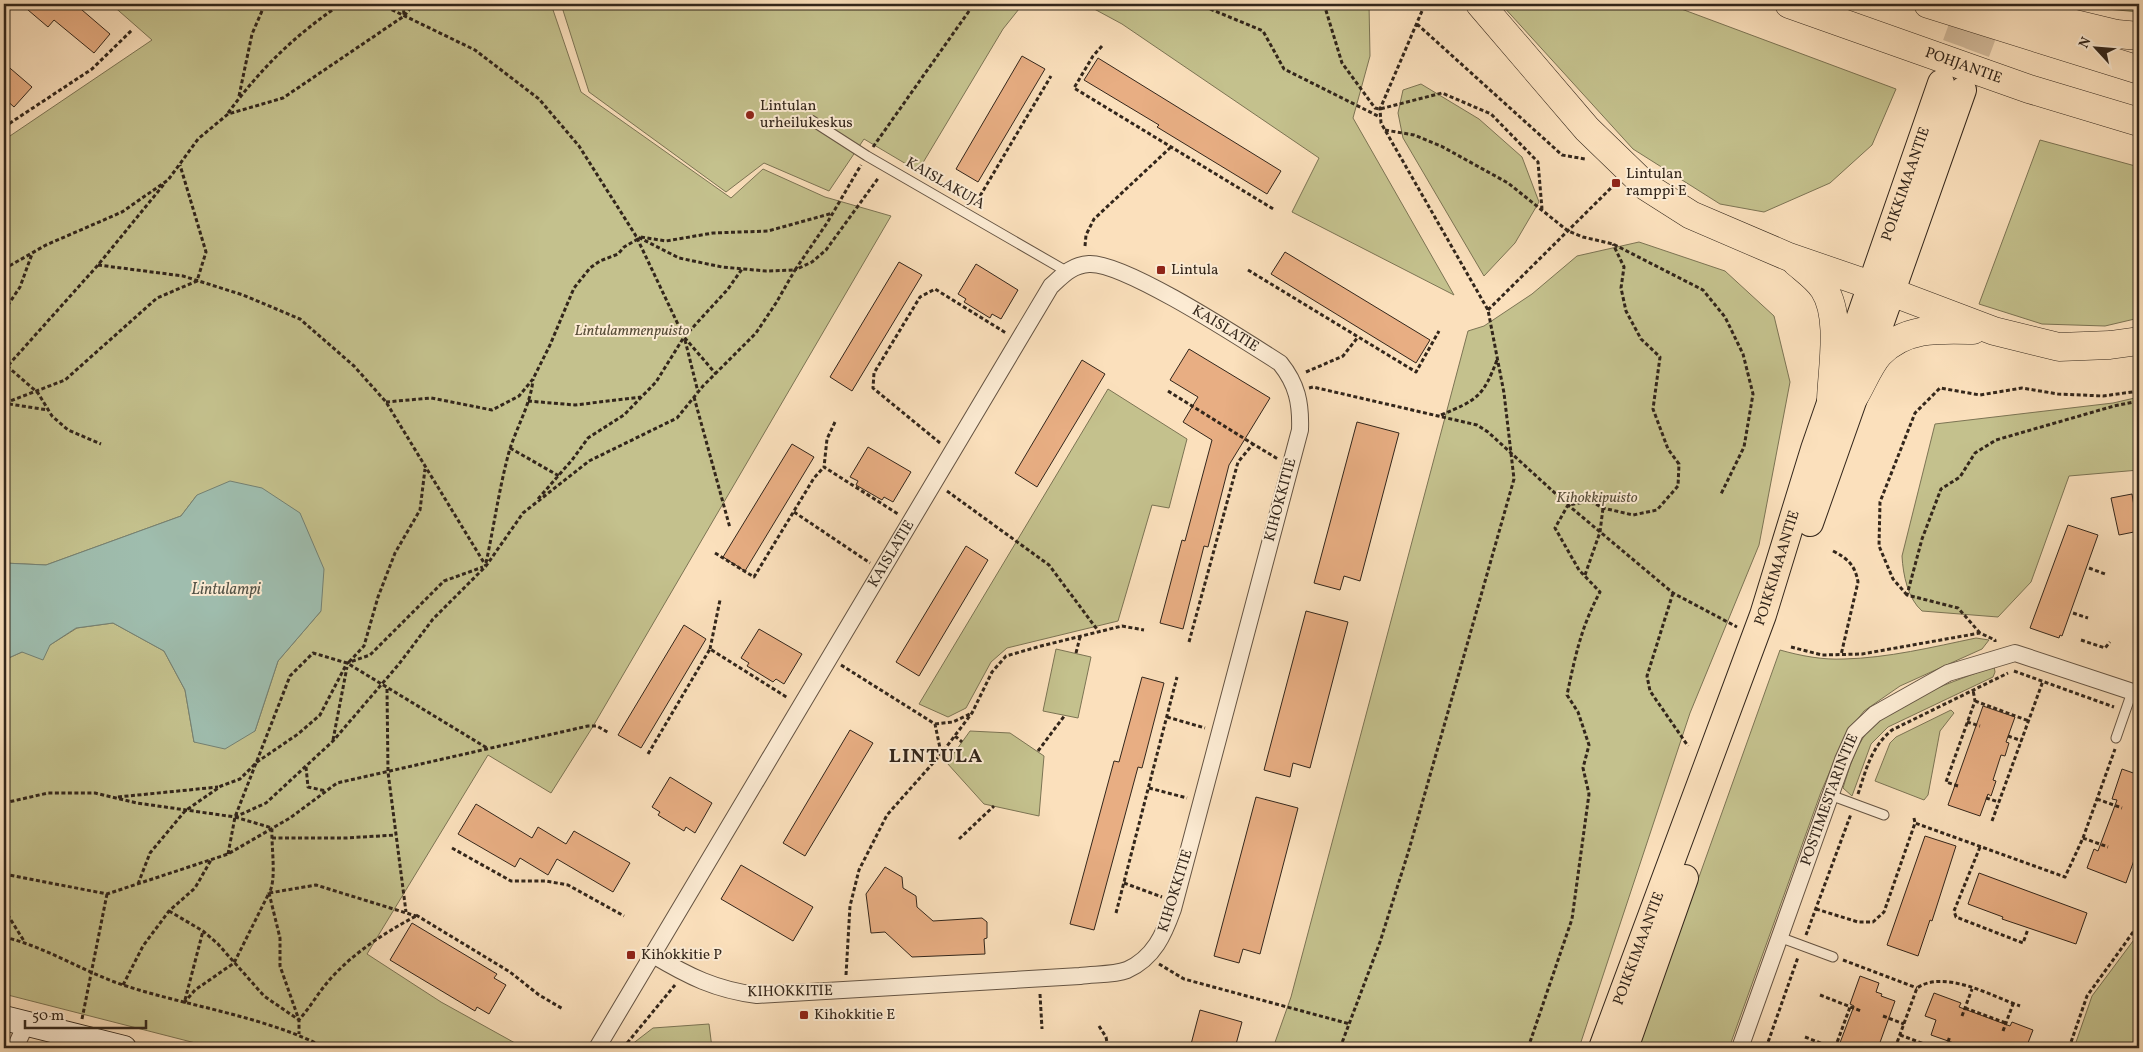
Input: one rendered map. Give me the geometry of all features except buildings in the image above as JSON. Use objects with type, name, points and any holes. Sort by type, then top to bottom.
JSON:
[{"type":"highway","points":[[1480,4],[1587,129],[1648,187],[1691,215],[1788,257],[1880,288],[1994,331],[2059,347],[2110,345],[2139,341]]},
{"type":"highway","name":"POHJANTIE","points":[[1789,4],[2029,89],[2139,122]]},
{"type":"highway","points":[[1928,4],[2139,70]]},
{"type":"highway","points":[[1992,4],[2108,32],[2139,36]]},
{"type":"highway","points":[[1788,257],[1813,276],[1824,289],[1833,309],[1842,399]]},
{"type":"highway","points":[[1842,399],[1879,354],[1903,335],[1934,329],[1994,331]]},
{"type":"main road","name":"POIKKIMAANTIE","points":[[1624,1048],[1842,399],[1952,87]]},
{"type":"main road","name":"POIKKIMAANTIE","points":[[1602,1048],[1842,399]]},
{"type":"street","name":"KAISLATIE","points":[[597,1048],[1051,286],[1066,271],[1089,264],[1106,265],[1201,314],[1280,362]]},
{"type":"street","name":"KIHOKKITIE","points":[[653,955],[682,972],[730,992],[783,995],[1080,976],[1126,970],[1149,954],[1162,938],[1173,909],[1300,430],[1301,406],[1298,392],[1290,375],[1280,362]]},
{"type":"street","name":"POSTIMESTARINTIE","points":[[1740,1048],[1830,795],[1855,733],[1875,714],[1948,673],[2016,653],[2136,693]]},
{"type":"street","points":[[15,1048],[15,1021],[124,1048]]},
{"type":"lane","name":"KAISLAKUJA","points":[[811,120],[867,156],[1066,271]]},
{"type":"lane","points":[[2116,738],[2126,711],[2136,693]]},
{"type":"lane","points":[[1830,795],[1884,815]]},
{"type":"lane","points":[[1779,937],[1833,957]]},
{"type":"path","points":[[239,99],[252,34],[265,4]]},
{"type":"path","points":[[4,370],[98,265],[168,180],[198,139],[228,114],[267,65],[311,25],[341,4]]},
{"type":"path","points":[[380,4],[475,50],[539,99],[579,146],[636,238],[684,337],[698,392]]},
{"type":"path","points":[[402,4],[404,16]]},
{"type":"path","points":[[228,114],[283,98],[404,16],[414,4]]},
{"type":"path","points":[[236,817],[266,803],[332,742],[381,685],[432,619],[486,566],[523,513],[589,461],[677,418],[698,392],[756,332],[776,304],[795,270],[833,213],[867,156],[974,4]]},
{"type":"path","points":[[1198,4],[1263,31],[1284,69],[1380,117]]},
{"type":"path","points":[[1324,4],[1342,63],[1375,108],[1380,109],[1442,93],[1491,114],[1538,162],[1542,210]]},
{"type":"path","points":[[1340,1048],[1350,1024],[1408,853],[1514,479],[1512,452],[1488,310],[1385,130],[1380,117],[1380,109],[1425,4]]},
{"type":"path","points":[[1417,24],[1562,155],[1582,157],[1589,162]]},
{"type":"path","points":[[4,126],[92,70],[132,30]]},
{"type":"path","points":[[1102,46],[1093,56],[1074,88],[1275,210]]},
{"type":"path","points":[[980,196],[1051,76]]},
{"type":"path","points":[[1385,130],[1414,135],[1441,146],[1508,183],[1568,231],[1613,244],[1703,290],[1725,318],[1743,354],[1753,394],[1744,447],[1721,494]]},
{"type":"path","points":[[1085,246],[1086,235],[1094,219],[1171,147]]},
{"type":"path","points":[[5,403],[38,393],[65,380],[157,298],[197,281],[206,252],[180,164]]},
{"type":"path","points":[[636,238],[679,258],[742,269],[795,270],[812,262],[826,250],[886,167]]},
{"type":"path","points":[[1488,310],[1616,183],[1610,178]]},
{"type":"path","points":[[4,270],[33,253],[122,212],[168,180]]},
{"type":"path","points":[[386,402],[431,398],[492,410],[519,396],[533,379],[550,345],[574,288],[590,268],[600,261],[618,254],[636,238],[666,241],[713,234],[768,231],[833,213]]},
{"type":"path","points":[[1528,1048],[1572,919],[1589,794],[1583,768],[1588,745],[1578,712],[1567,695],[1574,658],[1586,619],[1600,592],[1579,570],[1554,528],[1568,505],[1590,501],[1603,508],[1633,515],[1658,510],[1678,486],[1679,464],[1668,449],[1653,410],[1660,357],[1641,339],[1626,311],[1621,288],[1624,267],[1613,244]]},
{"type":"path","points":[[4,311],[20,287],[33,253]]},
{"type":"path","points":[[98,265],[174,275],[197,281],[243,295],[300,319],[354,366],[386,402],[486,566]]},
{"type":"path","points":[[533,505],[559,476],[588,438],[624,415],[656,382],[684,337],[728,289],[742,269]]},
{"type":"path","points":[[1248,270],[1416,372],[1439,331]]},
{"type":"path","points":[[943,444],[873,388],[874,373],[920,297],[935,289],[1008,334]]},
{"type":"path","points":[[684,337],[716,374]]},
{"type":"path","points":[[1306,372],[1343,356],[1358,337]]},
{"type":"path","points":[[1440,415],[1471,402],[1487,386],[1497,358]]},
{"type":"path","points":[[7,366],[38,393],[52,416],[68,430],[101,444]]},
{"type":"path","points":[[486,566],[497,512],[499,486],[510,448],[532,395],[533,379]]},
{"type":"path","points":[[1298,392],[1313,387],[1477,425],[1512,452],[1568,505],[1673,594],[1738,628]]},
{"type":"path","points":[[1998,658],[1995,640],[1980,633],[1958,608],[1907,595],[1893,579],[1879,546],[1880,502],[1893,463],[1915,413],[1940,388],[1980,395],[2022,388],[2058,394],[2103,396],[2139,391]]},
{"type":"path","points":[[1168,391],[1279,460]]},
{"type":"path","points":[[528,401],[575,405],[642,397]]},
{"type":"path","points":[[694,397],[730,528]]},
{"type":"path","points":[[1907,595],[1922,539],[1941,489],[1960,477],[1975,453],[2006,437],[2114,406],[2139,402]]},
{"type":"path","points":[[5,403],[48,410]]},
{"type":"path","points":[[715,553],[754,577],[814,478],[824,467],[827,439],[835,422]]},
{"type":"path","points":[[1189,642],[1238,462],[1252,444]]},
{"type":"path","points":[[510,448],[559,476]]},
{"type":"path","points":[[824,467],[901,516]]},
{"type":"path","points":[[138,884],[150,853],[185,811],[220,786],[240,778],[257,762],[298,734],[320,714],[348,663],[364,646],[378,597],[395,553],[420,510],[425,468]]},
{"type":"path","points":[[945,490],[1049,566],[1099,632]]},
{"type":"path","points":[[1585,575],[1600,532],[1603,508]]},
{"type":"path","points":[[794,512],[871,564]]},
{"type":"path","points":[[2136,531],[2139,543]]},
{"type":"path","points":[[1833,551],[1850,562],[1856,570],[1858,582],[1841,655]]},
{"type":"path","points":[[348,663],[370,655],[444,581],[486,566]]},
{"type":"path","points":[[2089,568],[2105,574]]},
{"type":"path","points":[[1673,594],[1647,676],[1650,691],[1688,746]]},
{"type":"path","points":[[648,754],[710,649],[720,600]]},
{"type":"path","points":[[2073,613],[2088,618]]},
{"type":"path","points":[[845,978],[850,906],[860,870],[886,815],[955,736],[972,713],[992,672],[1006,656],[1122,626],[1144,630]]},
{"type":"path","points":[[1791,647],[1822,655],[1862,654],[1980,633]]},
{"type":"path","points":[[1076,653],[1080,636]]},
{"type":"path","points":[[2081,640],[2105,648],[2110,642]]},
{"type":"path","points":[[710,649],[791,700]]},
{"type":"path","points":[[228,854],[236,817],[290,676],[313,653],[348,663],[387,689],[488,749]]},
{"type":"path","points":[[830,658],[935,724],[953,722],[972,713]]},
{"type":"path","points":[[332,742],[348,663]]},
{"type":"path","points":[[1766,1048],[1874,748],[1881,738],[1892,730],[2012,671],[2126,711]]},
{"type":"path","points":[[1116,913],[1177,677]]},
{"type":"path","points":[[1992,821],[2043,681]]},
{"type":"path","points":[[387,689],[388,772],[406,912]]},
{"type":"path","points":[[1958,786],[1946,782],[1975,701],[1973,690]]},
{"type":"path","points":[[1975,701],[2029,721]]},
{"type":"path","points":[[1038,752],[1065,715]]},
{"type":"path","points":[[1167,717],[1208,729]]},
{"type":"path","points":[[1967,722],[1980,726]]},
{"type":"path","points":[[935,724],[941,754]]},
{"type":"path","points":[[4,874],[107,894],[228,854],[272,828],[337,783],[588,726],[597,726],[609,733]]},
{"type":"path","points":[[955,736],[962,742]]},
{"type":"path","points":[[2008,736],[2022,741]]},
{"type":"path","points":[[1915,823],[2065,877],[2083,838],[2114,750],[2116,738]]},
{"type":"path","points":[[306,766],[308,787],[326,791]]},
{"type":"path","points":[[114,798],[220,786]]},
{"type":"path","points":[[1149,788],[1189,799]]},
{"type":"path","points":[[4,803],[48,793],[96,793],[185,811],[236,817],[272,828]]},
{"type":"path","points":[[1986,798],[1999,802]]},
{"type":"path","points":[[2097,799],[2122,808]]},
{"type":"path","points":[[959,839],[994,806]]},
{"type":"path","points":[[1816,909],[1858,922],[1873,922],[1884,912],[1915,823],[1914,818]]},
{"type":"path","points":[[184,1004],[195,990],[234,963],[274,884],[272,828]]},
{"type":"path","points":[[272,838],[346,838],[395,835]]},
{"type":"path","points":[[2083,838],[2108,847]]},
{"type":"path","points":[[1980,847],[1954,911],[1956,917],[2023,943],[2028,929]]},
{"type":"path","points":[[452,848],[506,878],[568,885],[624,916]]},
{"type":"path","points":[[123,985],[143,946],[169,911],[195,888],[210,860]]},
{"type":"path","points":[[1124,883],[1163,897]]},
{"type":"path","points":[[269,893],[316,885],[342,895],[365,898],[416,915],[510,972],[539,995],[564,1009]]},
{"type":"path","points":[[269,893],[280,938],[280,966],[299,1020],[299,1034]]},
{"type":"path","points":[[77,1037],[107,894]]},
{"type":"path","points":[[4,909],[24,941]]},
{"type":"path","points":[[169,911],[202,930],[218,944],[264,996],[299,1020]]},
{"type":"path","points":[[299,1020],[331,978],[346,964],[390,930],[416,915]]},
{"type":"path","points":[[2069,1048],[2086,996],[2139,924]]},
{"type":"path","points":[[184,1004],[202,930]]},
{"type":"path","points":[[4,937],[24,941],[123,985],[184,1004],[299,1034],[326,1048]]},
{"type":"path","points":[[1833,957],[1917,988]]},
{"type":"path","points":[[1161,966],[1184,979],[1350,1024]]},
{"type":"path","points":[[623,1048],[675,987],[682,972]]},
{"type":"path","points":[[1895,1048],[1917,988],[1925,982],[1947,980],[2020,1006]]},
{"type":"path","points":[[1962,1016],[1972,989]]},
{"type":"path","points":[[1040,991],[1042,1029]]},
{"type":"path","points":[[1820,995],[1861,1011]]},
{"type":"path","points":[[2003,1031],[2013,1004]]},
{"type":"path","points":[[1805,1037],[1834,1048],[1850,1007]]},
{"type":"path","points":[[1965,1008],[2006,1023]]},
{"type":"path","points":[[1883,1016],[1904,1024]]},
{"type":"path","points":[[1099,1026],[1106,1037],[1108,1048]]},
{"type":"path","points":[[1900,1035],[1935,1048]]},
{"type":"path","points":[[1946,1048],[1950,1036]]},
{"type":"green space","name":"Lintulammenpuisto","points":[[111,4],[551,4],[581,92],[731,198],[763,169],[825,197],[891,216],[592,728],[551,793],[488,755],[367,954],[441,1002],[524,1048],[215,1048],[4,994],[4,660],[22,652],[50,645],[77,628],[113,623],[164,651],[185,690],[194,742],[255,731],[278,661],[321,611],[197,495],[181,516],[46,565],[4,563],[4,140],[152,40]]},
{"type":"green space","name":"Lintulan urheilukeskus","points":[[561,4],[1023,4],[1003,29],[918,171],[864,139],[829,191],[764,163],[726,192],[589,92]]},
{"type":"green space","points":[[1085,4],[1369,4],[1370,56],[1353,118],[1454,295],[1292,212],[1319,158],[1122,24]]},
{"type":"green space","points":[[1501,4],[1668,4],[1896,89],[1872,145],[1830,183],[1764,212],[1720,204],[1633,149]]},
{"type":"green space","points":[[2087,4],[2139,4],[2139,12],[2086,7]]},
{"type":"green space","points":[[1421,84],[1479,119],[1522,157],[1539,202],[1515,243],[1484,276],[1403,138],[1398,113],[1403,90]]},
{"type":"green space","points":[[2040,140],[2139,167],[2139,318],[2105,326],[2042,324],[1979,304]]},
{"type":"green space","name":"Kihokkipuisto","points":[[1639,242],[1725,271],[1774,316],[1790,382],[1759,545],[1690,713],[1579,1048],[1273,1048],[1291,997],[1468,331],[1484,326],[1532,294],[1577,256]]},
{"type":"green space","points":[[1108,389],[1187,439],[1169,508],[1152,505],[1118,621],[1007,648],[991,662],[966,708],[948,717],[919,704]]},
{"type":"green space","points":[[2139,397],[2139,470],[2069,476],[2031,582],[1998,617],[1922,611],[1917,606],[1907,586],[1902,556],[1935,424],[2113,403]]},
{"type":"green space","points":[[1976,638],[1989,640],[1982,649],[1900,686],[1864,711],[1846,734],[1821,792],[1729,1048],[1638,1048],[1780,650],[1820,658],[1861,658],[1877,657]]},
{"type":"green space","points":[[1056,649],[1091,657],[1078,718],[1043,711]]},
{"type":"green space","points":[[1994,666],[1995,672],[1993,677],[1888,727],[1871,744],[1852,796],[1843,788],[1859,744],[1868,731],[1880,720],[1927,692]]},
{"type":"green space","points":[[1951,710],[1954,713],[1940,731],[1928,795],[1924,800],[1875,781],[1890,743],[1896,737]]},
{"type":"green space","points":[[970,731],[1010,733],[1044,756],[1039,816],[984,804],[947,763]]},
{"type":"green space","points":[[2139,933],[2139,1048],[2074,1048],[2092,996]]},
{"type":"green space","points":[[709,1024],[712,1048],[627,1048],[653,1028]]},
{"type":"water","name":"Lintulampi","points":[[230,481],[262,488],[300,513],[324,569],[321,611],[278,661],[255,731],[225,749],[194,742],[185,690],[164,651],[113,623],[76,628],[50,645],[43,660],[22,652],[4,660],[4,563],[46,565],[181,516],[197,495]]},
{"type":"tunnel","points":[[1942,81],[1970,4]]},
{"type":"tunnel","points":[[1963,89],[1995,4]]},
{"type":"place","name":"Lintulan urheilukeskus","points":[[750,115]]},
{"type":"place","name":"Lintulan ramppi E","points":[[1616,183]]},
{"type":"place","name":"Lintula","points":[[1161,270]]},
{"type":"place","name":"Kihokkitie P","points":[[631,955]]},
{"type":"place","name":"Kihokkitie E","points":[[804,1015]]},
{"type":"district","name":"LINTULA","points":[[936,757]]}]
